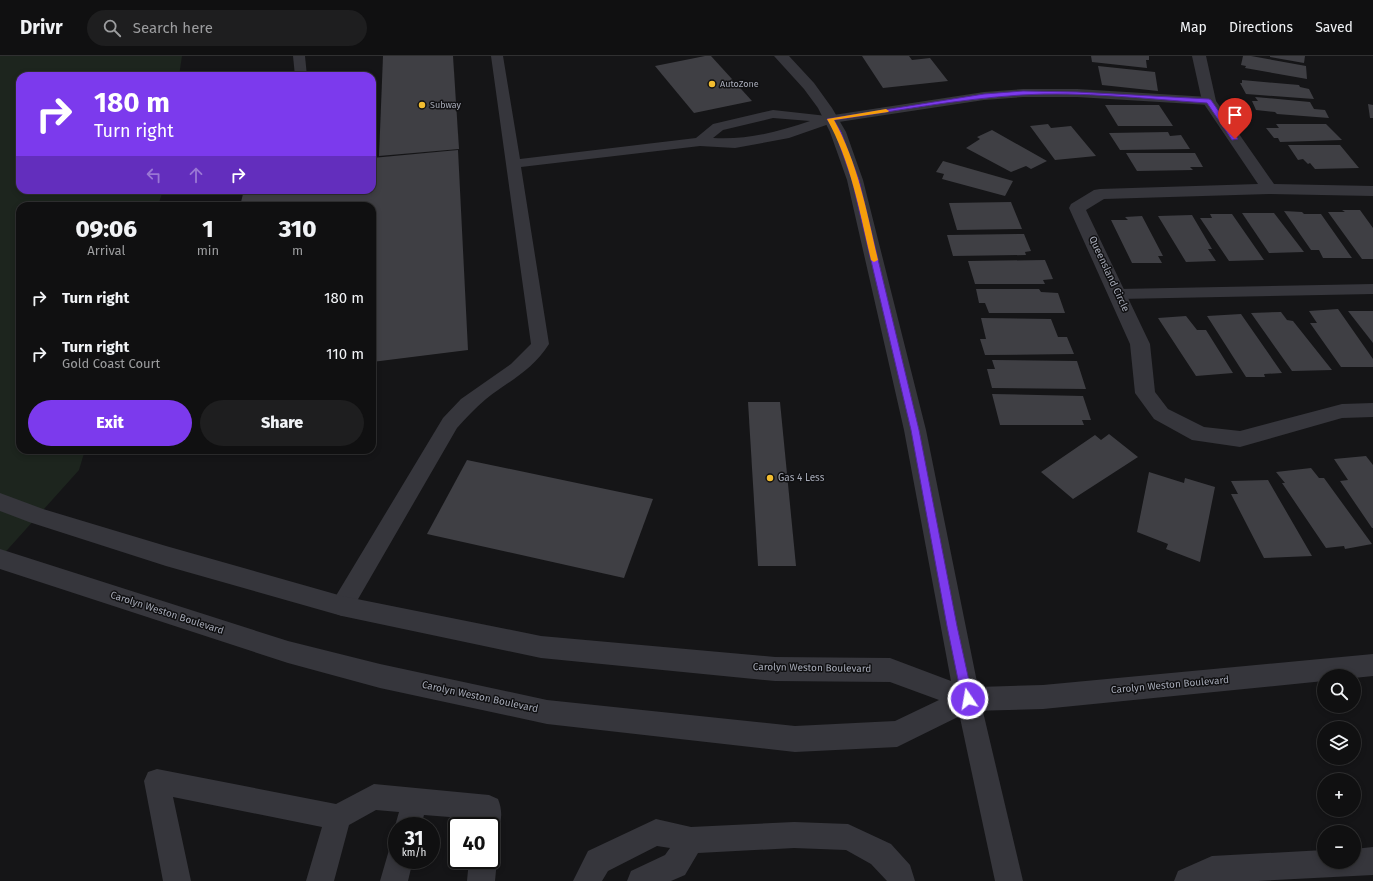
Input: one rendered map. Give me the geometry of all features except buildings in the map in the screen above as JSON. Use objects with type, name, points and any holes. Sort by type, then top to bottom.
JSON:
[{"type":"street","points":[[781,56],[809,86],[838,132],[855,180],[915,430],[952,626],[968,699]]},
{"type":"street","points":[[1199,56],[1209,101],[1269,189]]},
{"type":"street","name":"Queensland Circle","points":[[1373,191],[1269,189],[1100,194],[1077,208],[1119,294],[1140,344],[1145,392],[1161,414],[1200,434],[1240,439],[1342,411],[1373,410]]},
{"type":"street","name":"Carolyn Weston Boulevard","points":[[0,502],[52,521],[342,606],[541,647],[775,669],[890,670],[968,699],[1043,697],[1373,666]]},
{"type":"street","name":"Carolyn Weston Boulevard","points":[[0,559],[288,652],[380,676],[547,712],[795,739],[897,734],[968,699]]},
{"type":"lane","points":[[299,56],[301,72]]},
{"type":"lane","points":[[342,606],[450,423],[470,401],[500,381],[535,353],[540,344],[497,56]]},
{"type":"lane","points":[[513,164],[700,142],[735,144],[784,135],[830,119],[984,96],[1023,93],[1077,93],[1209,101]]},
{"type":"lane","points":[[700,142],[718,127],[774,114],[830,119]]},
{"type":"lane","points":[[1119,294],[1373,289]]},
{"type":"lane","points":[[968,699],[1009,881]]},
{"type":"lane","points":[[177,881],[157,781],[338,817],[374,797],[489,808],[488,817]]},
{"type":"lane","points":[[410,817],[415,800]]},
{"type":"lane","points":[[320,881],[338,817]]},
{"type":"lane","points":[[587,881],[598,861],[656,832],[691,840],[794,834],[848,837],[881,854],[900,878]]},
{"type":"lane","points":[[641,881],[675,865],[691,840]]},
{"type":"lane","points":[[1188,881],[1212,870],[1373,861]]},
{"type":"lane","points":[[394,881],[397,869]]},
{"type":"lane","points":[[481,881],[482,869]]},
{"type":"shaded area","points":[[0,56],[182,56],[180,72],[16,72],[16,194],[162,194],[159,202],[16,202],[16,454],[84,454],[79,470],[0,558]]},
{"type":"slow traffic","points":[[874,260],[855,180],[838,132],[830,119],[886,111]]},
{"type":"place","name":"AutoZone","points":[[712,84]]},
{"type":"place","name":"Subway","points":[[422,105]]},
{"type":"place","name":"Gas 4 Less","points":[[770,478]]},
{"type":"route","points":[[968,699],[952,626],[915,430],[855,180],[838,132],[830,119],[984,96],[1023,93],[1077,93],[1166,100],[1209,101],[1235,139]]}]
